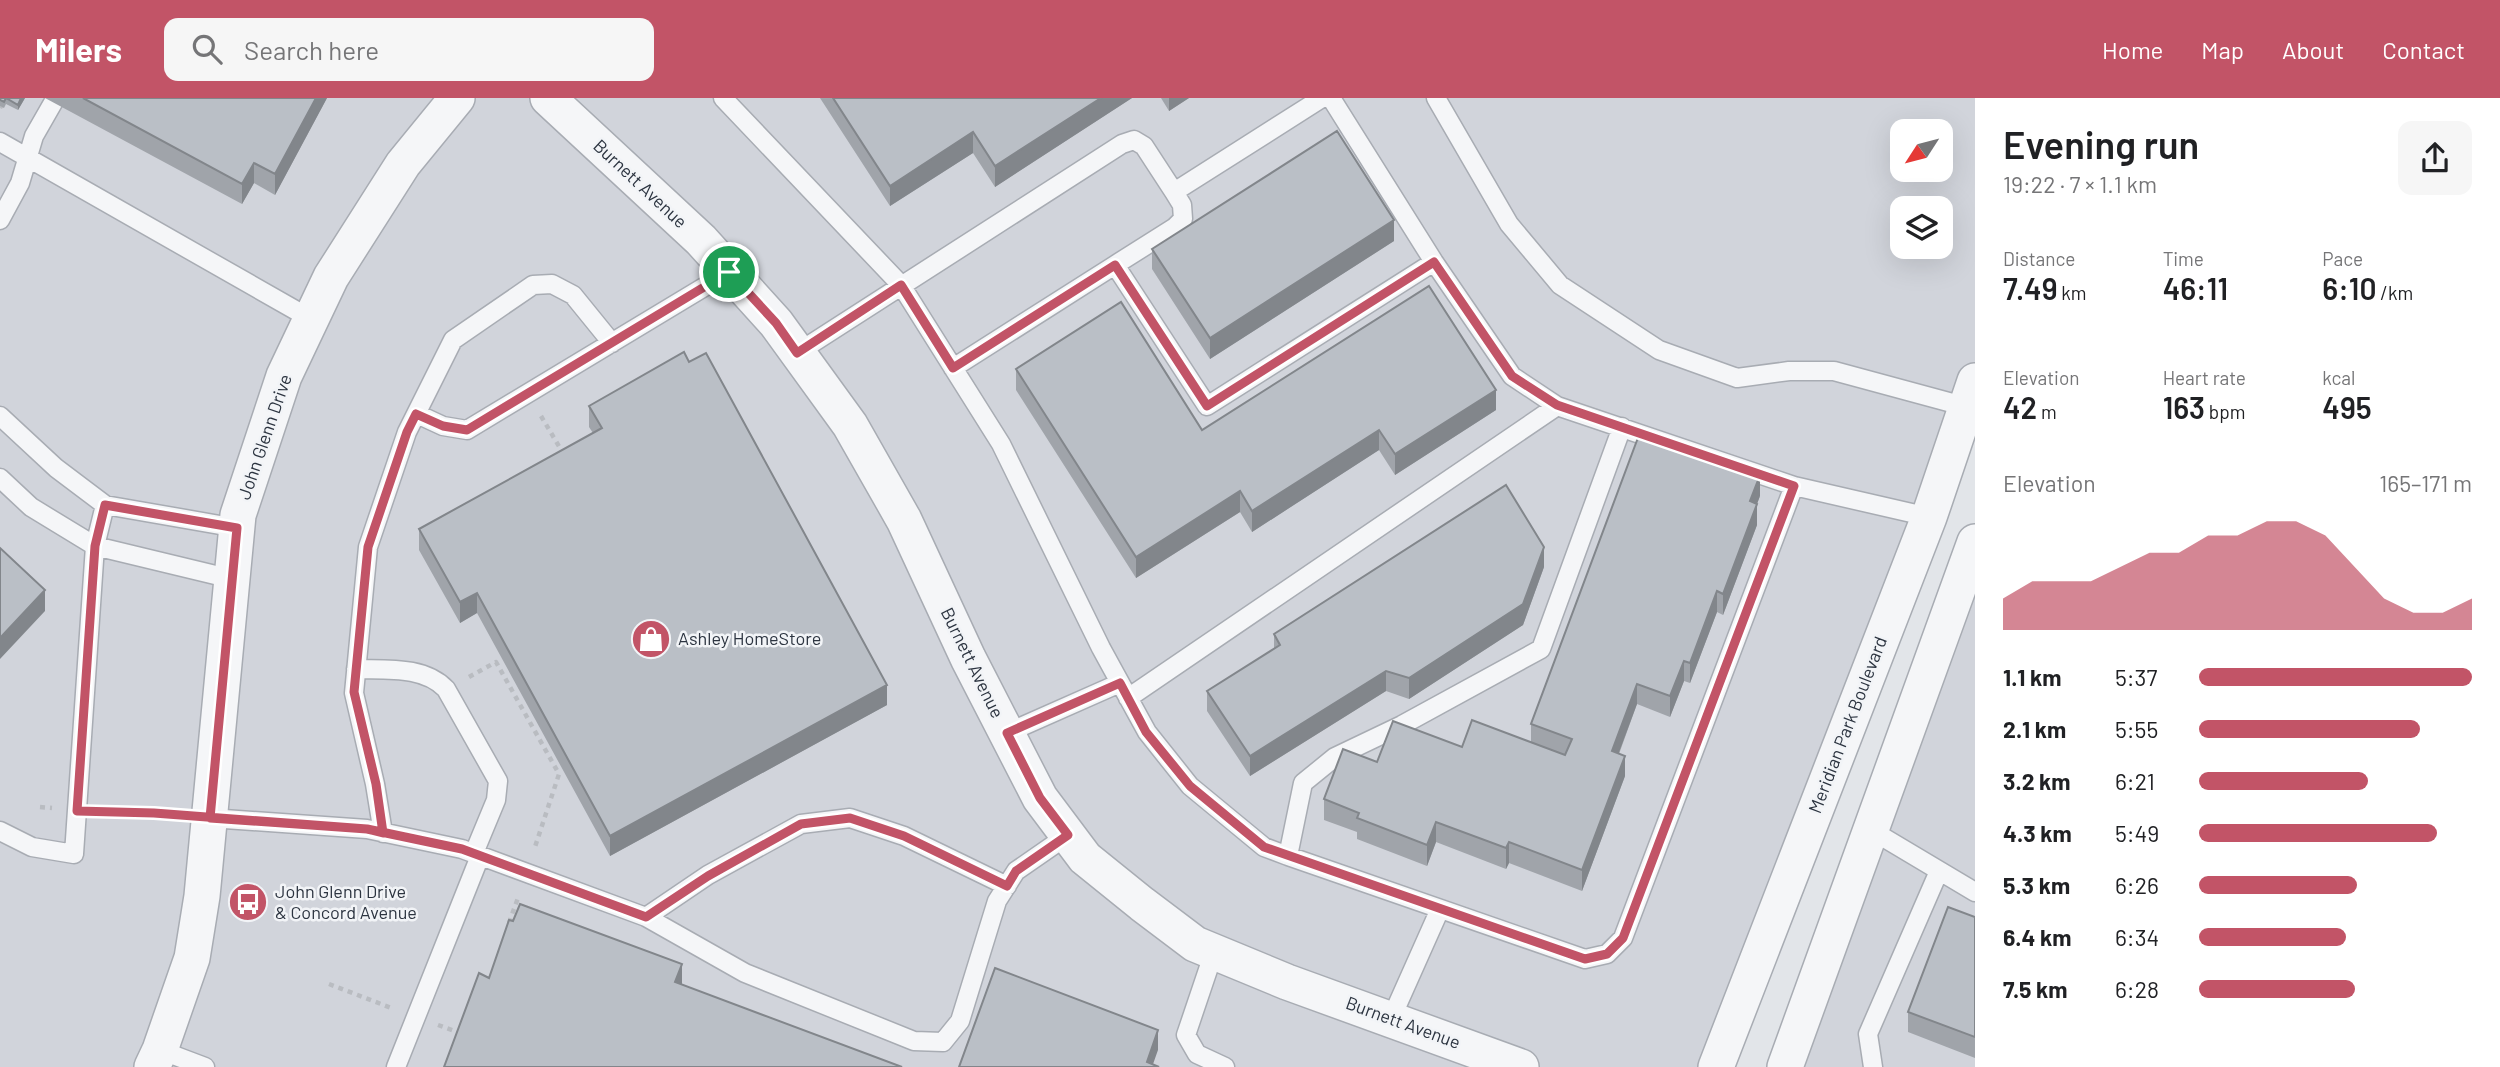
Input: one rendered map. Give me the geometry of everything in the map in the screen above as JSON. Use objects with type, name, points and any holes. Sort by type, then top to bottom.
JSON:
[{"type":"street","name":"John Glenn Drive","points":[[156,1059],[192,958],[202,896],[238,515],[284,376],[331,277],[403,164],[457,98]]},
{"type":"street","name":"Burnett Avenue","points":[[548,98],[701,240],[776,323],[850,425],[904,520],[968,658],[1040,798],[1085,858],[1195,944],[1287,982],[1521,1067]]},
{"type":"street","name":"Meridian Park Boulevard","points":[[1716,1067],[1929,517],[1971,394]]},
{"type":"street","points":[[1785,1067],[1975,542]]},
{"type":"lane","points":[[723,98],[901,285],[1001,444],[1146,732],[1190,786],[1264,847],[1288,856],[1585,959],[1607,954],[1623,938],[1794,486]]},
{"type":"lane","points":[[1174,192],[1322,98]]},
{"type":"lane","points":[[1331,98],[1434,262],[1512,376],[1557,405],[1794,486],[1929,517]]},
{"type":"lane","points":[[1436,98],[1509,224],[1560,285],[1660,350],[1737,378],[1789,371],[1833,371],[1971,394]]},
{"type":"lane","points":[[0,220],[20,183],[34,136],[54,101]]},
{"type":"lane","points":[[797,353],[1122,144],[1134,140],[1144,146],[1182,205],[1183,219],[1175,228],[953,368]]},
{"type":"lane","points":[[0,142],[311,319]]},
{"type":"lane","points":[[1115,265],[1207,406],[1434,262]]},
{"type":"lane","points":[[416,414],[443,426],[467,430],[729,272]]},
{"type":"lane","points":[[383,833],[376,784],[354,692],[368,547],[407,432],[453,340],[533,285],[552,284],[573,295],[612,343]]},
{"type":"lane","points":[[1007,733],[1124,691],[1557,405]]},
{"type":"lane","points":[[0,416],[56,468],[105,505],[237,528]]},
{"type":"lane","points":[[1288,856],[1303,783],[1335,757],[1402,725],[1541,649],[1622,427]]},
{"type":"lane","points":[[0,478],[31,507],[95,546],[232,579]]},
{"type":"lane","points":[[0,831],[32,847],[74,854],[95,546],[105,505]]},
{"type":"lane","points":[[356,669],[410,671],[438,680],[446,689],[498,780],[496,800],[477,855],[396,1067]]},
{"type":"lane","points":[[210,818],[367,829],[477,855],[646,917],[745,973],[914,1041],[943,1042],[960,1021],[997,901],[1016,871],[1068,835]]},
{"type":"lane","points":[[646,917],[708,876],[801,824],[850,818],[904,836],[1007,886]]},
{"type":"lane","points":[[1871,830],[1975,892]]},
{"type":"lane","points":[[1873,1067],[1868,1034],[1939,871]]},
{"type":"lane","points":[[1391,1019],[1440,909]]},
{"type":"lane","points":[[1214,952],[1186,1035],[1197,1054],[1225,1067]]},
{"type":"lane","points":[[156,1059],[205,1067]]},
{"type":"path","points":[[529,394],[564,454]]},
{"type":"path","points":[[496,662],[502,658]]},
{"type":"path","points":[[40,807],[210,818]]},
{"type":"shaded area","points":[[0,98],[1975,98],[1975,381],[1716,1067],[0,1067]]},
{"type":"shaded area","points":[[1975,542],[1975,1067],[1785,1067]]},
{"type":"building","points":[[6,98],[21,98],[18,105]]},
{"type":"building","points":[[83,98],[316,98],[275,174],[254,163],[242,184]]},
{"type":"building","points":[[833,98],[1101,98],[995,166],[973,132],[890,186]]},
{"type":"building","points":[[1337,131],[1394,220],[1210,338],[1152,249]]},
{"type":"building","points":[[1429,286],[1496,390],[1395,454],[1379,430],[1252,511],[1240,491],[1136,557],[1016,369],[1121,302],[1202,430]]},
{"type":"building","points":[[684,352],[689,362],[706,353],[887,685],[610,836],[477,593],[460,602],[419,529],[602,428],[589,406]]},
{"type":"building","points":[[1639,435],[1679,450],[1681,445],[1760,475],[1750,501],[1757,504],[1723,594],[1717,591],[1690,663],[1684,661],[1670,696],[1637,684],[1612,751],[1625,756],[1582,870],[1509,842],[1506,848],[1436,822],[1427,845],[1357,818],[1359,813],[1324,799],[1343,749],[1377,762],[1393,721],[1462,747],[1472,720],[1565,755],[1572,739],[1531,724]]},
{"type":"building","points":[[1506,485],[1544,547],[1523,604],[1409,678],[1386,671],[1250,756],[1207,691],[1280,645],[1274,634]]},
{"type":"building","points":[[0,548],[45,590],[0,638]]},
{"type":"building","points":[[520,904],[682,964],[675,982],[902,1067],[444,1067],[479,973],[489,978],[509,920],[513,921]]},
{"type":"building","points":[[1948,907],[1975,917],[1975,1037],[1908,1012]]},
{"type":"building","points":[[995,968],[1158,1030],[1147,1062],[1159,1067],[959,1067]]},
{"type":"place","name":"Ashley HomeStore","points":[[651,639]]},
{"type":"place","name":"John Glenn Drive & Concord Avenue","points":[[248,902]]},
{"type":"route","points":[[729,272],[467,430],[443,426],[416,414],[407,432],[368,547],[354,692],[376,784],[383,833],[367,829],[210,818],[237,528],[105,505],[95,546],[77,811],[154,813],[210,818],[289,824],[367,829],[462,849],[646,917],[708,876],[801,824],[850,818],[904,836],[1007,886],[1016,871],[1068,835],[1040,798],[1007,733],[1120,683],[1146,732],[1190,786],[1264,847],[1585,959],[1607,954],[1623,938],[1794,486],[1557,405],[1512,376],[1434,262],[1207,406],[1115,265],[953,368],[901,285],[797,353],[776,323],[729,272]]}]
